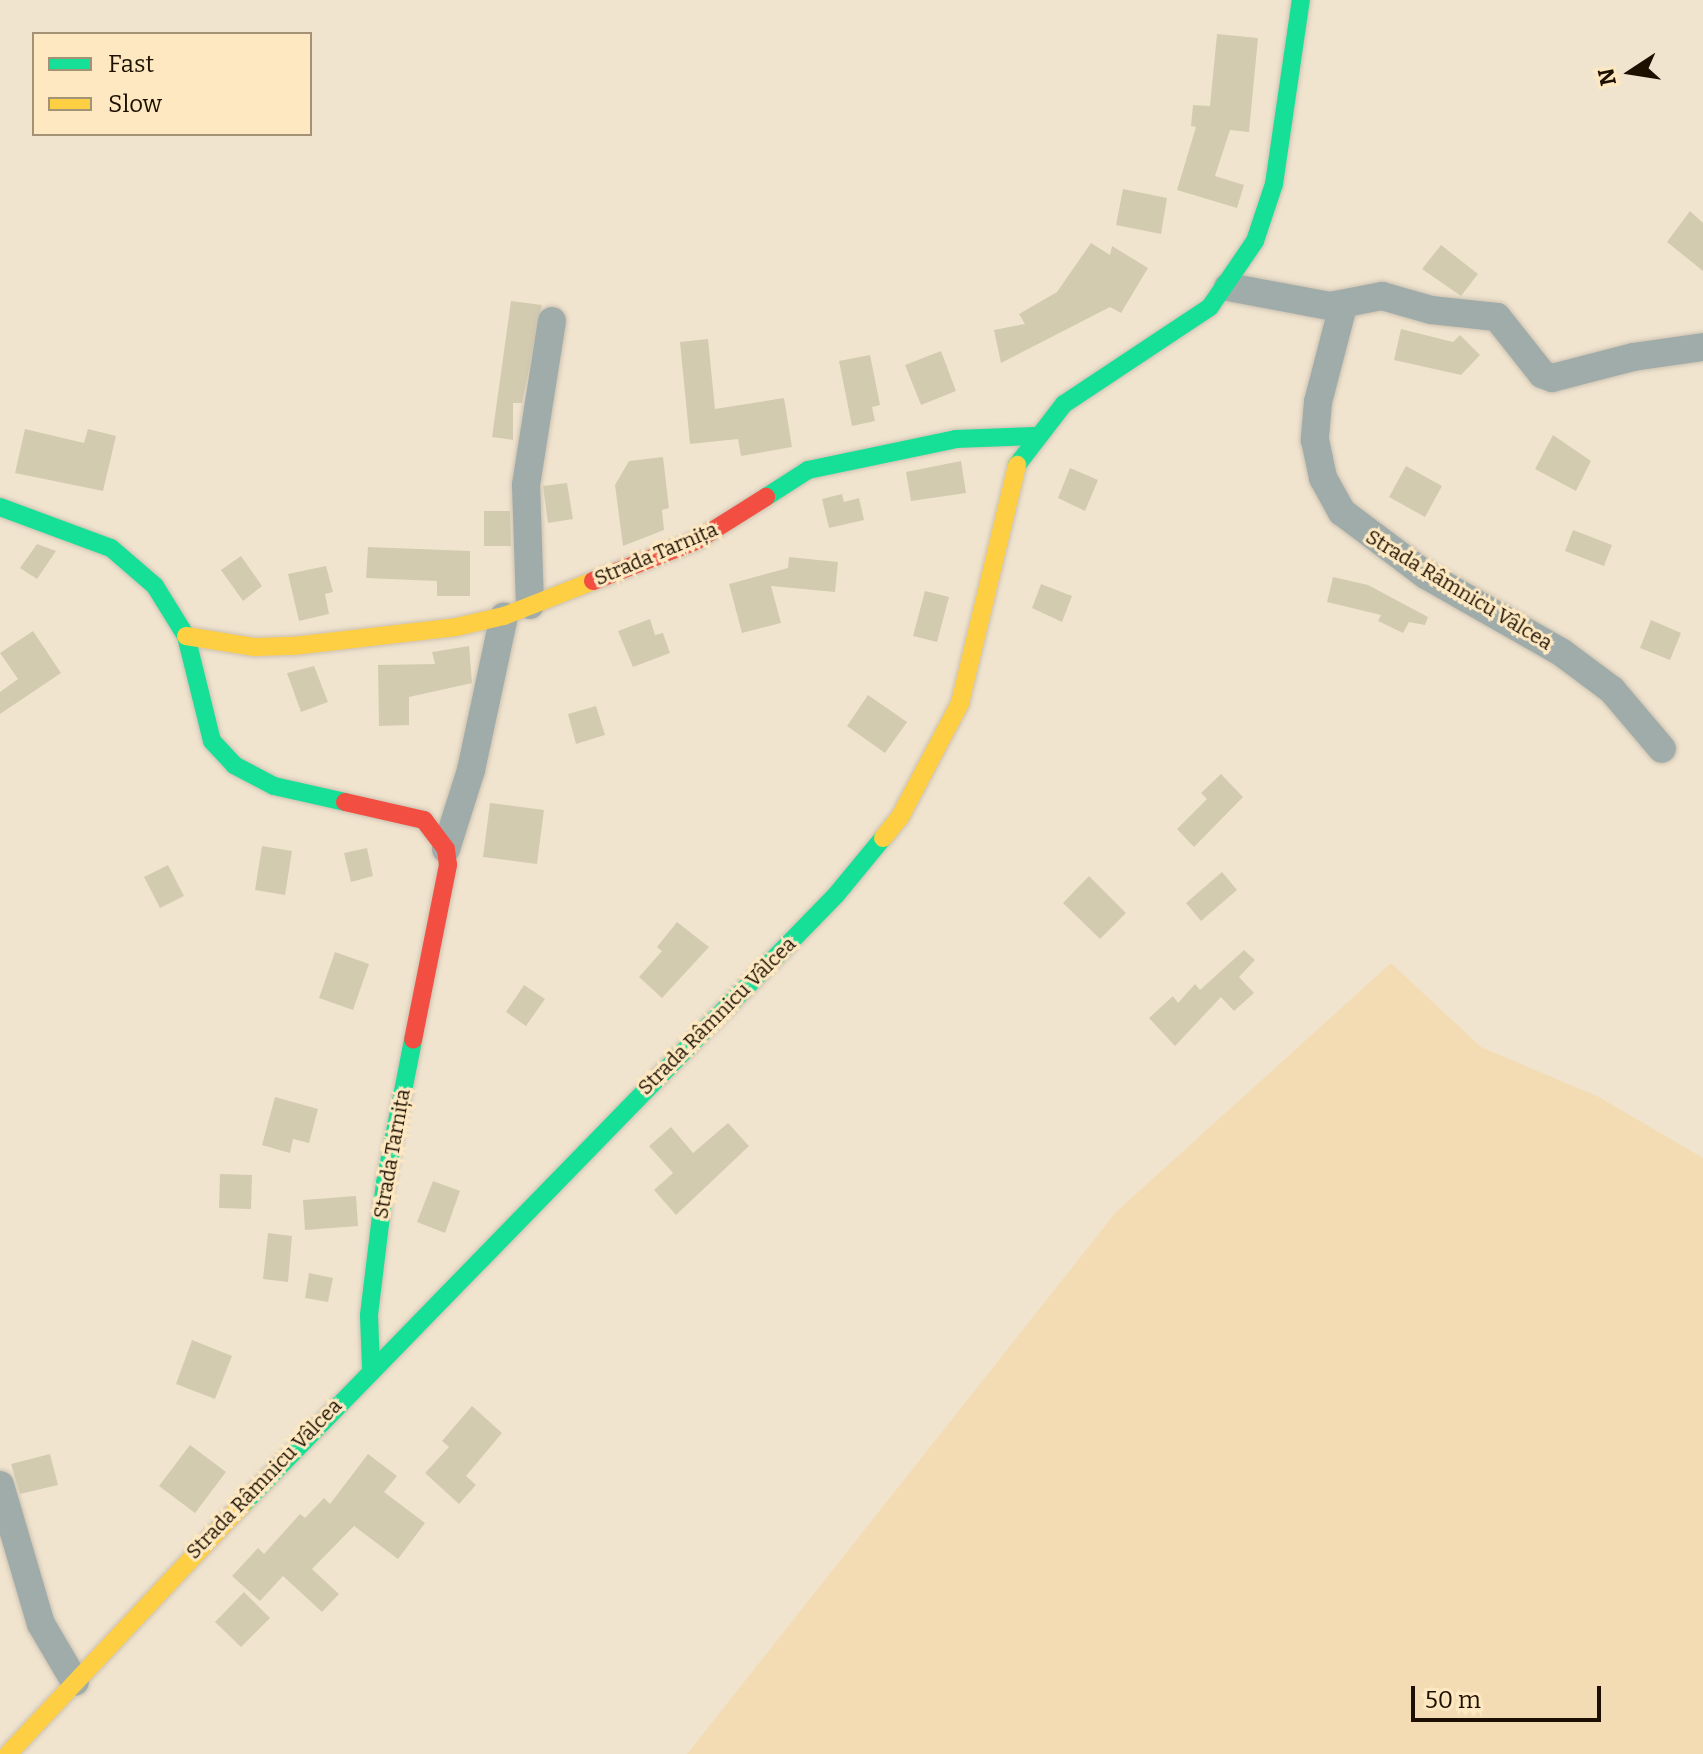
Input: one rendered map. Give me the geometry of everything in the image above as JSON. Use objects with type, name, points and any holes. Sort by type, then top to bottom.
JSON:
[{"type":"main road","name":"Strada Râmnicu Vâlcea","points":[[8,1754],[371,1367],[836,895],[900,817],[960,703],[984,618],[1008,488],[1034,436],[1064,404],[1186,325],[1228,287],[1255,241],[1274,184],[1301,0]]},
{"type":"main road","name":"Strada Tarnița","points":[[186,636],[255,647],[293,646],[456,627],[504,616],[696,541],[808,470],[956,439],[1034,436]]},
{"type":"main road","points":[[0,507],[111,548],[155,586],[186,636],[212,741],[234,765],[274,786],[424,820],[446,849]]},
{"type":"main road","name":"Strada Tarnița","points":[[371,1367],[369,1315],[385,1183],[448,865],[446,849]]},
{"type":"street","points":[[1228,287],[1343,306],[1382,296],[1431,310],[1497,317],[1548,378],[1633,357],[1703,347]]},
{"type":"street","name":"Strada Râmnicu Vâlcea","points":[[1343,306],[1318,402],[1315,440],[1323,478],[1342,512],[1426,575],[1561,652],[1612,690],[1662,749]]},
{"type":"street","points":[[530,605],[526,485],[552,321]]},
{"type":"street","name":"Strada Tarnița","points":[[446,849],[471,770],[504,616]]},
{"type":"street","points":[[0,1485],[41,1624],[75,1682]]},
{"type":"shaded area","points":[[1391,963],[1481,1047],[1599,1097],[1703,1158],[1703,1754],[687,1754],[1116,1212]]},
{"type":"building","points":[[1217,34],[1258,38],[1249,132],[1230,130],[1215,176],[1244,185],[1237,208],[1177,190],[1196,127],[1191,126],[1193,105],[1210,106]]},
{"type":"building","points":[[1123,189],[1167,198],[1161,234],[1116,225]]},
{"type":"building","points":[[1690,211],[1703,223],[1703,271],[1667,242]]},
{"type":"building","points":[[1091,243],[1110,255],[1112,246],[1148,268],[1121,313],[1110,307],[1001,363],[994,330],[1025,324],[1019,314],[1057,292]]},
{"type":"building","points":[[1441,245],[1478,274],[1461,296],[1422,269]]},
{"type":"building","points":[[511,301],[542,305],[522,403],[513,403],[513,440],[492,437]]},
{"type":"building","points":[[1401,329],[1453,342],[1460,335],[1480,355],[1461,375],[1394,360]]},
{"type":"building","points":[[708,339],[715,409],[784,398],[792,447],[741,456],[738,439],[690,444],[680,342]]},
{"type":"building","points":[[941,351],[956,391],[921,405],[905,365]]},
{"type":"building","points":[[870,355],[880,405],[872,407],[875,421],[852,426],[839,361]]},
{"type":"building","points":[[25,429],[84,443],[88,429],[116,436],[103,491],[15,473]]},
{"type":"building","points":[[1553,435],[1591,461],[1576,491],[1535,469]]},
{"type":"building","points":[[663,457],[669,508],[662,510],[664,530],[623,546],[615,485],[629,461]]},
{"type":"building","points":[[961,461],[966,493],[911,501],[906,472]]},
{"type":"building","points":[[1406,466],[1442,486],[1425,517],[1389,497]]},
{"type":"building","points":[[1070,468],[1098,480],[1085,511],[1058,498]]},
{"type":"building","points":[[567,483],[573,519],[548,523],[543,486]]},
{"type":"building","points":[[842,494],[844,502],[859,498],[864,520],[829,528],[822,499]]},
{"type":"building","points":[[484,511],[510,511],[511,546],[484,546]]},
{"type":"building","points":[[1573,530],[1612,545],[1604,566],[1565,551]]},
{"type":"building","points":[[37,544],[56,551],[37,579],[20,568]]},
{"type":"building","points":[[368,547],[470,551],[470,596],[437,596],[437,581],[366,578]]},
{"type":"building","points":[[241,556],[262,586],[243,601],[221,570]]},
{"type":"building","points":[[789,557],[838,562],[835,592],[771,586],[781,623],[742,633],[729,584],[788,568]]},
{"type":"building","points":[[326,566],[333,592],[325,594],[329,614],[299,621],[288,574]]},
{"type":"building","points":[[1333,577],[1368,585],[1428,617],[1425,625],[1409,622],[1403,633],[1378,621],[1381,615],[1327,602]]},
{"type":"building","points":[[1041,584],[1072,596],[1062,622],[1032,608]]},
{"type":"building","points":[[925,591],[949,597],[937,642],[913,636]]},
{"type":"building","points":[[650,619],[655,635],[663,633],[670,653],[633,667],[618,631]]},
{"type":"building","points":[[1651,620],[1681,633],[1670,660],[1640,648]]},
{"type":"building","points":[[33,631],[61,673],[0,714],[0,692],[18,679],[0,653]]},
{"type":"building","points":[[469,646],[472,683],[409,697],[409,725],[379,726],[378,665],[435,664],[432,652]]},
{"type":"building","points":[[314,666],[328,702],[301,712],[287,673]]},
{"type":"building","points":[[868,695],[907,722],[885,753],[847,726]]},
{"type":"building","points":[[596,706],[605,735],[576,744],[568,714]]},
{"type":"building","points":[[1221,774],[1243,797],[1194,847],[1177,829],[1207,799],[1201,793]]},
{"type":"building","points":[[490,803],[544,810],[537,864],[483,857]]},
{"type":"building","points":[[262,846],[292,851],[285,895],[255,890]]},
{"type":"building","points":[[367,848],[373,876],[351,882],[344,853]]},
{"type":"building","points":[[168,865],[184,896],[160,908],[144,877]]},
{"type":"building","points":[[1222,872],[1237,890],[1201,921],[1186,903]]},
{"type":"building","points":[[1089,876],[1126,913],[1100,939],[1063,903]]},
{"type":"building","points":[[677,922],[709,947],[662,998],[639,977],[662,951],[657,947]]},
{"type":"building","points":[[1244,950],[1255,960],[1239,977],[1254,993],[1234,1011],[1221,997],[1175,1046],[1149,1018],[1173,996],[1178,1003],[1195,984],[1200,990]]},
{"type":"building","points":[[335,952],[369,964],[353,1010],[319,998]]},
{"type":"building","points":[[524,985],[545,999],[526,1026],[506,1012]]},
{"type":"building","points":[[275,1097],[318,1109],[309,1143],[293,1139],[290,1153],[262,1145]]},
{"type":"building","points":[[728,1123],[749,1146],[676,1215],[654,1190],[673,1173],[649,1146],[671,1127],[693,1153]]},
{"type":"building","points":[[220,1174],[252,1175],[251,1209],[219,1208]]},
{"type":"building","points":[[433,1181],[460,1191],[445,1233],[417,1222]]},
{"type":"building","points":[[356,1196],[358,1226],[305,1230],[303,1200]]},
{"type":"building","points":[[268,1233],[292,1236],[288,1282],[263,1279]]},
{"type":"building","points":[[309,1273],[333,1278],[328,1302],[305,1298]]},
{"type":"building","points":[[192,1340],[232,1356],[215,1399],[176,1384]]},
{"type":"building","points":[[472,1406],[502,1433],[466,1476],[476,1485],[459,1504],[425,1473],[449,1447],[442,1441]]},
{"type":"building","points":[[190,1445],[226,1472],[195,1513],[159,1486]]},
{"type":"building","points":[[50,1454],[58,1485],[20,1494],[11,1464]]},
{"type":"building","points":[[368,1454],[397,1476],[384,1492],[425,1523],[398,1559],[354,1526],[312,1569],[339,1594],[322,1612],[283,1576],[260,1601],[232,1576],[258,1548],[264,1554],[300,1514],[305,1518],[324,1498],[330,1504]]},
{"type":"building","points":[[244,1592],[270,1618],[241,1647],[215,1622]]},
{"type":"traffic: fast","points":[[1017,465],[1064,404],[1210,307],[1255,241],[1274,184],[1301,0]]},
{"type":"traffic: fast","points":[[766,497],[808,470],[956,439],[1034,436]]},
{"type":"traffic: fast","points":[[0,507],[111,548],[155,586],[186,636],[212,741],[234,765],[274,786],[345,802]]},
{"type":"traffic: fast","points":[[243,1504],[836,895],[883,838]]},
{"type":"traffic: fast","points":[[371,1367],[369,1315],[385,1183],[413,1040]]},
{"type":"traffic: slow","points":[[883,838],[900,817],[960,703],[1017,465]]},
{"type":"traffic: slow","points":[[186,636],[255,647],[293,646],[456,627],[504,616],[593,581]]},
{"type":"traffic: slow","points":[[8,1754],[243,1504]]},
{"type":"traffic: jam","points":[[593,581],[696,541],[766,497]]},
{"type":"traffic: jam","points":[[345,802],[424,820],[446,849],[448,865],[413,1040]]}]
